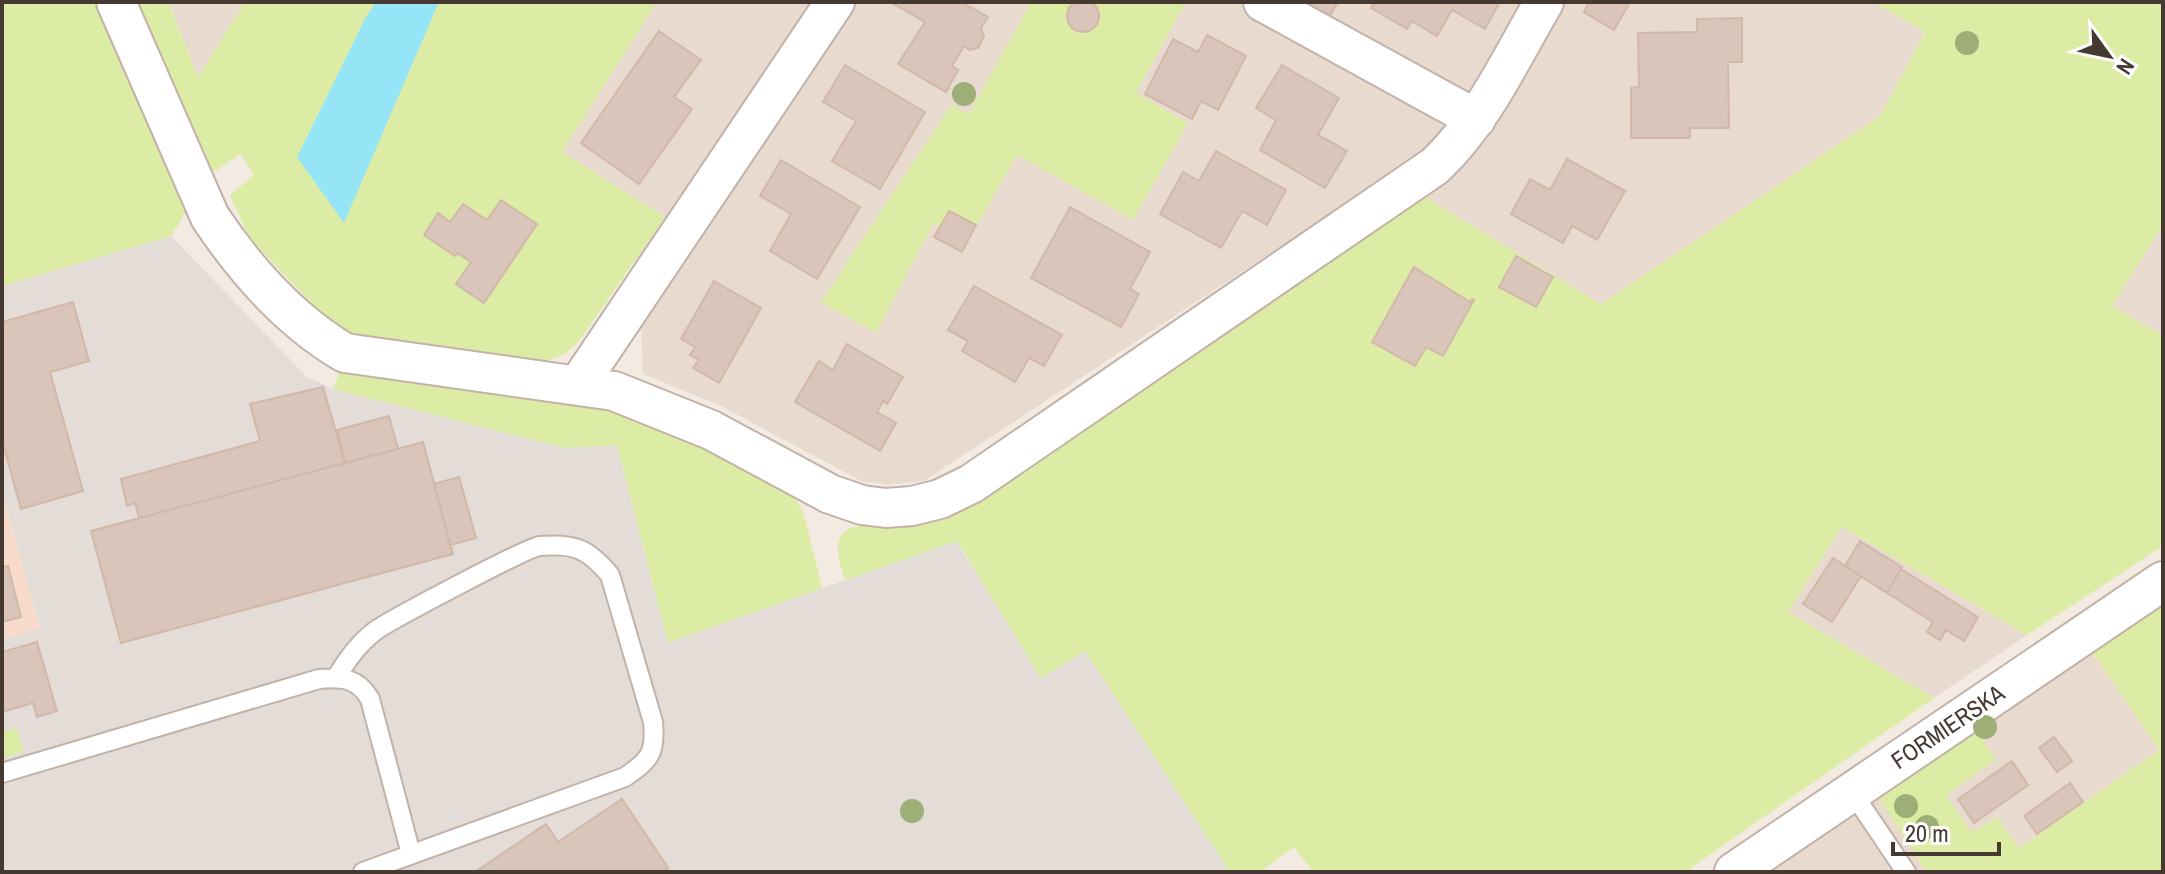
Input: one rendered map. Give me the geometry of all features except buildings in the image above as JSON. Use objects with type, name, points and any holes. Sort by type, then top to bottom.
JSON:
[{"type":"street","points":[[116,2],[210,217],[229,245],[295,318],[345,353],[614,391],[711,430],[830,494],[862,505],[886,508],[940,499],[971,484],[1435,166],[1476,119],[1544,2]]},
{"type":"street","points":[[578,385],[835,2]]},
{"type":"street","points":[[1263,2],[1476,119]]},
{"type":"street","name":"FORMIERSKA","points":[[1734,872],[2163,581]]},
{"type":"lane","points":[[336,678],[354,649],[377,629],[536,546],[575,547],[594,556],[610,575],[653,722],[655,743],[650,756],[642,766],[625,777],[363,872]]},
{"type":"lane","points":[[2,773],[319,679],[352,680],[363,687],[370,699],[411,854]]},
{"type":"lane","points":[[1852,792],[1906,872]]},
{"type":"shaded area","points":[[245,2],[198,77],[169,4]]},
{"type":"shaded area","points":[[499,2],[1873,2],[1925,32],[1880,116],[1601,304],[1389,175],[924,481],[889,485],[861,481],[721,406],[643,374],[641,327],[671,282],[635,261],[445,126]]},
{"type":"shaded area","points":[[2163,225],[2163,335],[2112,306]]},
{"type":"shaded area","points":[[171,236],[307,377],[333,389],[565,448],[617,445],[668,643],[956,541],[1041,677],[1085,650],[1230,872],[2,872],[2,640],[40,628],[2,491],[2,286]]},
{"type":"shaded area","points":[[2,491],[40,629],[2,640]]},
{"type":"shaded area","points":[[1842,527],[2027,635],[1934,698],[1787,612]]},
{"type":"shaded area","points":[[2089,647],[2159,750],[1984,872],[1769,872],[1839,826],[1875,792],[1993,711],[2002,716],[2013,708],[2015,696]]},
{"type":"green space","points":[[2,2],[99,2],[190,206],[171,236],[2,286]]},
{"type":"green space","points":[[129,2],[168,2],[198,77],[245,2],[657,2],[562,152],[665,217],[579,341],[558,357],[542,361],[382,346],[353,338],[311,303],[249,237],[230,195],[254,175],[241,154],[215,171],[204,168]]},
{"type":"green space","points":[[1031,2],[1186,2],[1136,93],[1188,123],[1133,220],[1017,155],[962,252],[940,227],[933,224],[876,333],[821,302],[951,105],[969,114]]},
{"type":"green space","points":[[1873,2],[2163,2],[2163,225],[2112,306],[2163,335],[2163,546],[2027,635],[1842,527],[1788,612],[1934,698],[1685,872],[1313,872],[1294,847],[1260,872],[1230,872],[1085,651],[1041,678],[957,541],[845,580],[838,549],[844,532],[862,525],[892,524],[1422,195],[1601,304],[1880,116],[1925,32]]},
{"type":"green space","points":[[341,368],[396,380],[583,402],[642,421],[756,472],[792,493],[804,514],[822,588],[668,643],[617,445],[565,448],[333,389]]},
{"type":"green space","points":[[2163,598],[2163,872],[1927,872],[1875,792],[1973,725],[1996,759],[1946,796],[1972,832],[1997,817],[2019,848],[2159,750],[2089,647]]},
{"type":"green space","points":[[17,728],[24,752],[2,758],[2,732]]},
{"type":"water","points":[[376,2],[439,2],[344,223],[297,157]]}]
